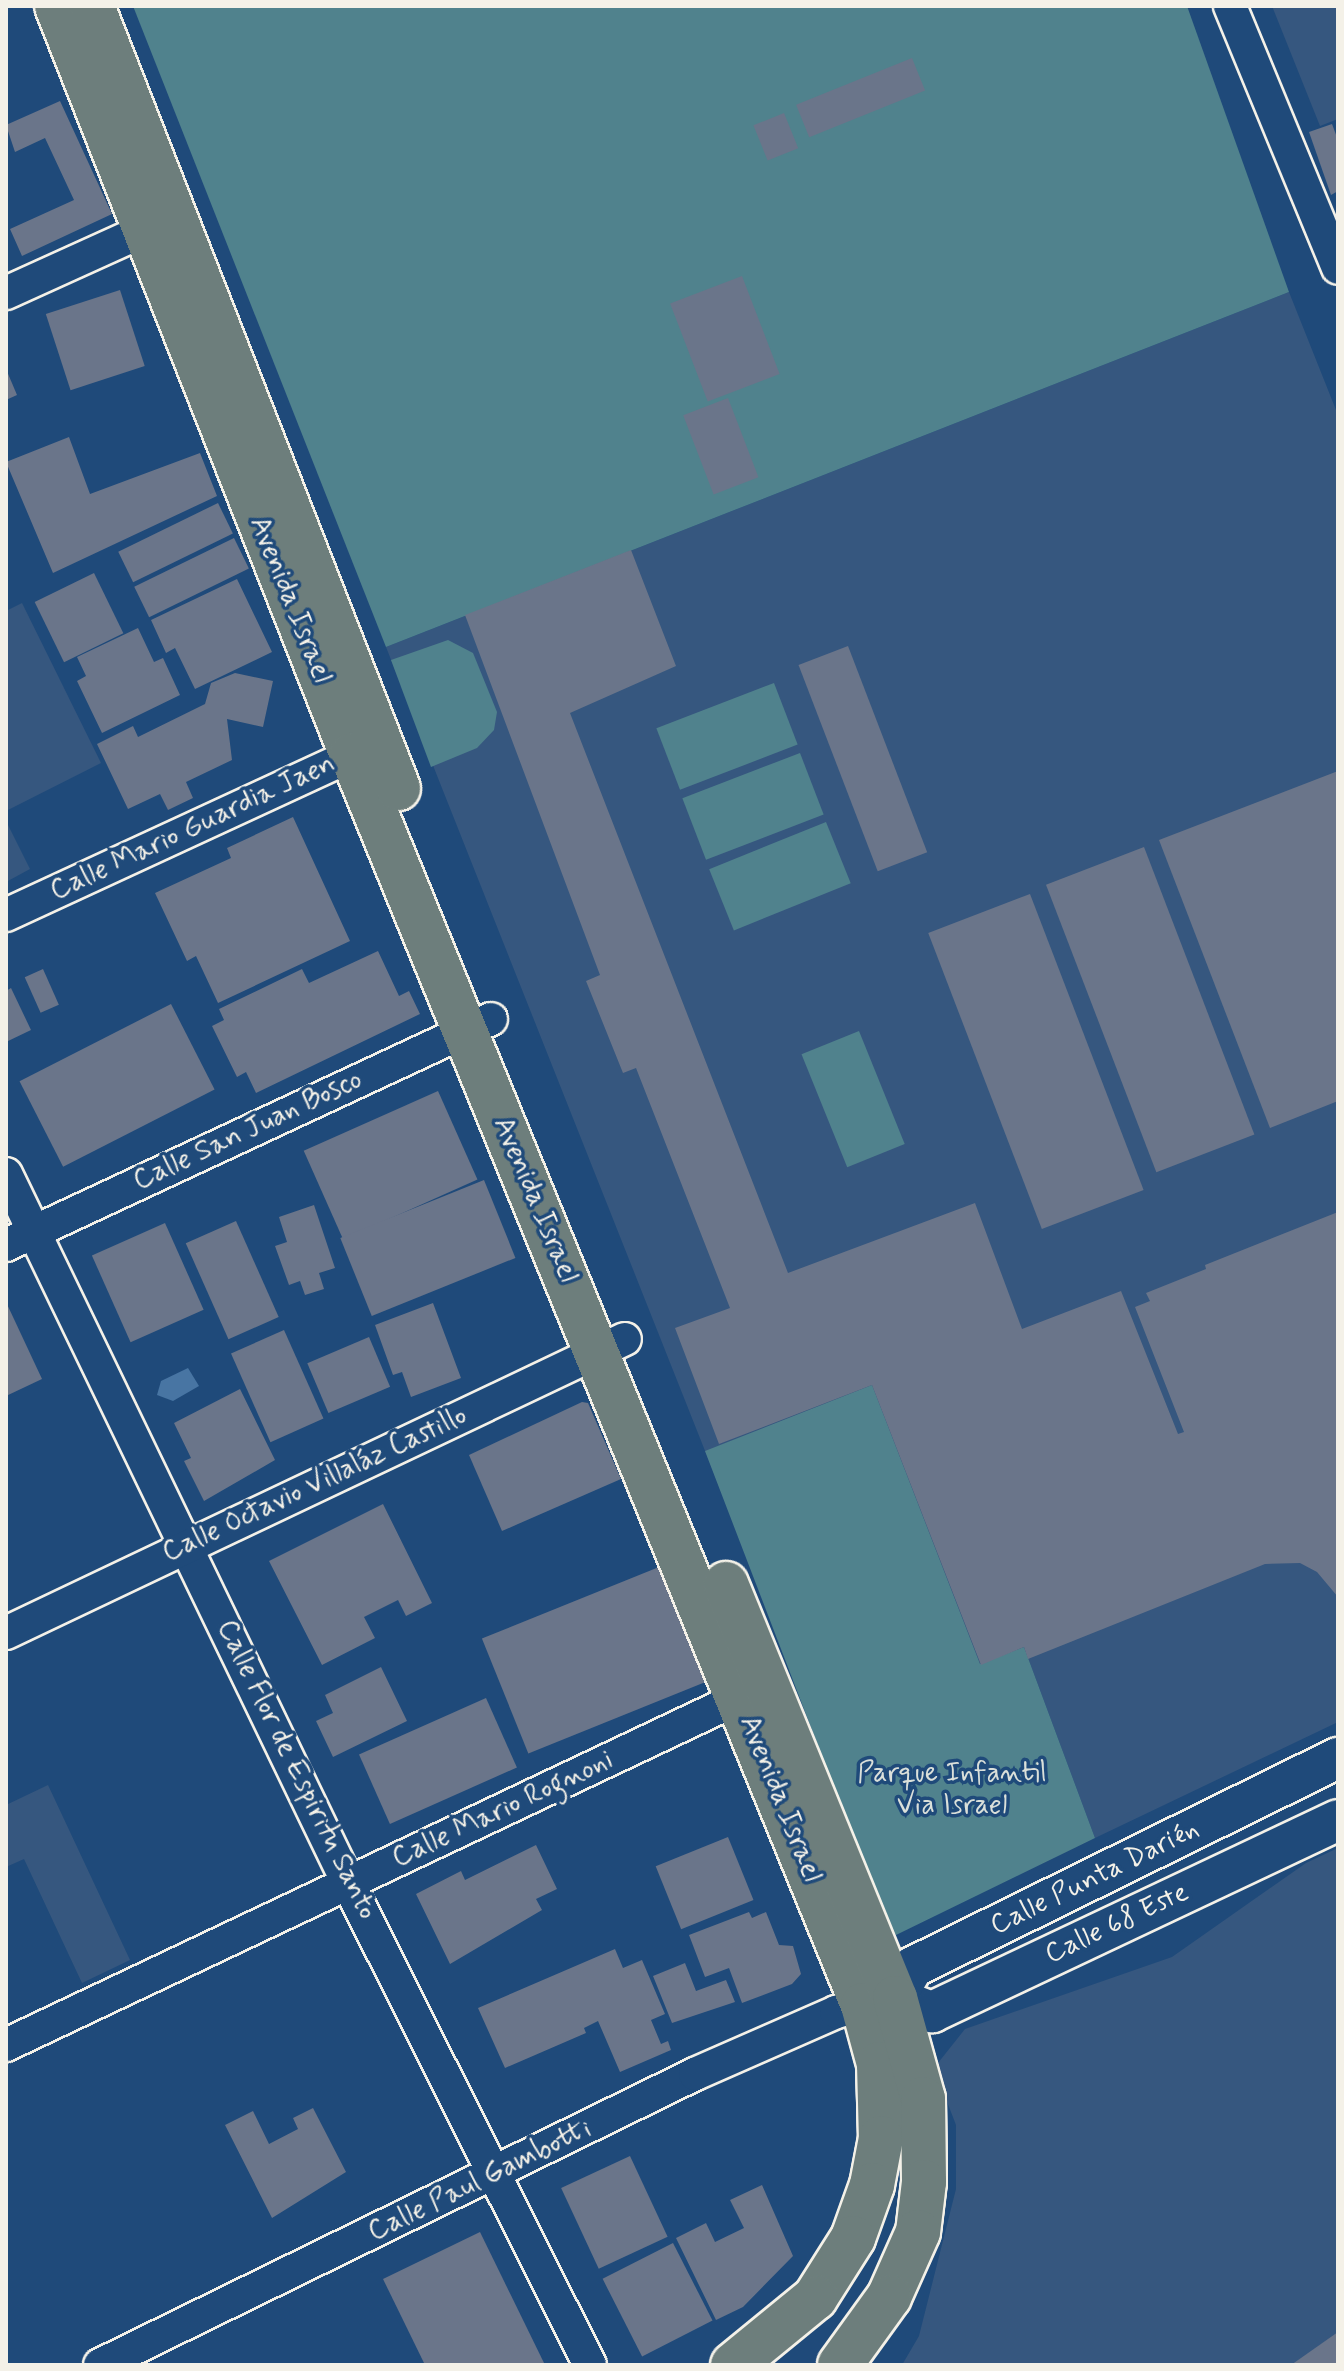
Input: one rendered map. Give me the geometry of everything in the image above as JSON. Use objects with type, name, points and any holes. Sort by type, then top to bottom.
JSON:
[{"type":"main road","name":"Avenida Israel","points":[[57,6],[157,224],[477,1024],[879,2002],[881,2138],[872,2185],[853,2238],[815,2298],[733,2365]]},
{"type":"main road","name":"Avenida Israel","points":[[92,6],[157,224]]},
{"type":"main road","name":"Avenida Israel","points":[[611,1345],[739,1698],[923,2099],[924,2182],[918,2232],[889,2297],[840,2365]]},
{"type":"street","points":[[1230,6],[1336,259]]},
{"type":"street","points":[[6,293],[157,224]]},
{"type":"street","name":"Calle Mario Guardia Jaen","points":[[6,915],[366,749]]},
{"type":"street","name":"Calle San Juan Bosco","points":[[20,1238],[477,1024]]},
{"type":"street","name":"Calle Flor de Espiritu Santo","points":[[6,1174],[20,1238],[188,1545],[348,1883],[590,2365]]},
{"type":"street","name":"Calle Octavio Villaláz Castillo","points":[[6,1633],[611,1345]]},
{"type":"street","name":"Calle Mario Rognoni","points":[[6,2045],[739,1698]]},
{"type":"street","name":"Calle Punta Darién","points":[[879,2002],[913,1967],[1338,1758]]},
{"type":"street","name":"Calle 68 Este","points":[[879,2002],[932,2012],[1338,1820]]},
{"type":"street","name":"Calle Paul Gambotti","points":[[100,2365],[496,2175],[695,2074],[836,2012],[879,2002]]},
{"type":"shaded area","points":[[1272,6],[1338,6],[1338,119],[1320,126]]},
{"type":"shaded area","points":[[1289,292],[1338,415],[1338,1722],[1095,1838],[1024,1647],[815,1728],[386,647]]},
{"type":"shaded area","points":[[22,603],[101,763],[6,811],[6,611]]},
{"type":"shaded area","points":[[6,821],[30,869],[6,882]]},
{"type":"shaded area","points":[[188,1368],[199,1386],[173,1401],[157,1395],[161,1381]]},
{"type":"shaded area","points":[[48,1785],[130,1960],[82,1983],[24,1859],[6,1867],[6,1805]]},
{"type":"shaded area","points":[[1338,1848],[1338,2365],[902,2365],[919,2336],[956,2189],[956,2125],[934,2068],[965,2029],[1172,1957],[1306,1863]]},
{"type":"green space","points":[[133,6],[1187,6],[1289,292],[386,647]]},
{"type":"green space","points":[[448,640],[473,653],[497,712],[494,730],[477,748],[431,767],[391,660]]},
{"type":"green space","points":[[774,683],[798,745],[680,790],[656,728]]},
{"type":"green space","points":[[800,753],[824,815],[706,860],[682,798]]},
{"type":"green space","points":[[826,822],[851,883],[734,930],[709,869]]},
{"type":"green space","points":[[859,1031],[905,1144],[847,1167],[802,1054]]},
{"type":"green space","name":"Parque Infantil Via Israel","points":[[872,1385],[980,1664],[1024,1647],[1095,1838],[896,1935],[878,1902],[705,1451]]},
{"type":"building","points":[[912,58],[925,90],[809,137],[796,105]]},
{"type":"building","points":[[60,101],[112,214],[22,256],[10,229],[74,200],[45,138],[15,152],[6,125]]},
{"type":"building","points":[[784,113],[798,148],[768,161],[753,125]]},
{"type":"building","points":[[1332,124],[1338,140],[1338,191],[1331,195],[1309,132]]},
{"type":"building","points":[[742,276],[780,374],[708,402],[670,304]]},
{"type":"building","points":[[120,290],[145,366],[71,390],[46,314]]},
{"type":"building","points":[[6,369],[17,395],[6,400]]},
{"type":"building","points":[[728,398],[758,477],[714,495],[683,415]]},
{"type":"building","points":[[69,437],[90,494],[200,453],[217,496],[53,573],[6,462]]},
{"type":"building","points":[[218,503],[233,534],[133,582],[118,552]]},
{"type":"building","points":[[234,538],[249,569],[149,617],[134,587]]},
{"type":"building","points":[[631,550],[676,666],[570,713],[788,1273],[975,1203],[1022,1329],[1121,1291],[1178,1434],[1184,1432],[1135,1307],[1150,1301],[1146,1293],[1206,1269],[1205,1265],[1338,1212],[1338,1597],[1317,1572],[1300,1563],[1265,1564],[1028,1659],[1024,1647],[981,1665],[872,1385],[719,1444],[675,1328],[730,1308],[636,1068],[623,1073],[586,981],[600,975],[465,615]]},
{"type":"building","points":[[94,573],[123,633],[64,662],[35,602]]},
{"type":"building","points":[[237,579],[272,652],[195,689],[175,648],[166,653],[151,620]]},
{"type":"building","points":[[138,628],[154,662],[163,658],[180,695],[102,733],[77,681],[86,676],[77,657]]},
{"type":"building","points":[[848,646],[927,852],[878,871],[799,665]]},
{"type":"building","points":[[235,673],[273,681],[263,727],[227,719],[232,760],[186,782],[193,798],[168,810],[160,794],[128,809],[97,744],[133,726],[138,737],[205,704],[211,683]]},
{"type":"building","points":[[1338,771],[1338,1101],[1270,1128],[1159,840]]},
{"type":"building","points":[[293,817],[350,941],[218,1003],[196,956],[187,961],[155,893],[231,858],[227,848]]},
{"type":"building","points":[[1144,847],[1254,1135],[1156,1172],[1046,885]]},
{"type":"building","points":[[1030,894],[1144,1190],[1042,1229],[928,933]]},
{"type":"building","points":[[378,951],[399,996],[409,991],[420,1014],[256,1093],[246,1072],[237,1077],[212,1026],[224,1020],[219,1009],[302,969],[309,983]]},
{"type":"building","points":[[43,969],[59,1005],[41,1013],[25,977]]},
{"type":"building","points":[[11,988],[31,1030],[6,1042],[6,991]]},
{"type":"building","points":[[171,1004],[215,1090],[63,1167],[20,1081]]},
{"type":"building","points":[[438,1091],[477,1180],[343,1239],[304,1151]]},
{"type":"building","points":[[484,1180],[515,1258],[372,1316],[340,1238]]},
{"type":"building","points":[[314,1205],[335,1268],[319,1273],[324,1289],[305,1295],[300,1281],[289,1285],[275,1246],[287,1242],[279,1217]]},
{"type":"building","points":[[236,1221],[279,1317],[228,1339],[186,1243]]},
{"type":"building","points":[[165,1223],[204,1310],[131,1342],[92,1256]]},
{"type":"building","points":[[6,1302],[42,1379],[6,1396]]},
{"type":"building","points":[[433,1303],[461,1378],[411,1397],[402,1372],[393,1375],[375,1325]]},
{"type":"building","points":[[284,1330],[323,1419],[270,1442],[231,1354]]},
{"type":"building","points":[[369,1337],[390,1387],[328,1413],[307,1363]]},
{"type":"building","points":[[240,1389],[275,1460],[204,1501],[184,1461],[191,1458],[174,1423]]},
{"type":"building","points":[[582,1402],[588,1403],[621,1479],[502,1531],[469,1455]]},
{"type":"building","points":[[383,1504],[432,1603],[406,1616],[398,1600],[364,1617],[375,1638],[322,1665],[269,1561]]},
{"type":"building","points":[[659,1567],[705,1682],[528,1754],[482,1639]]},
{"type":"building","points":[[381,1667],[407,1721],[333,1757],[316,1721],[333,1713],[325,1695]]},
{"type":"building","points":[[486,1698],[517,1767],[390,1824],[359,1755]]},
{"type":"building","points":[[728,1837],[753,1900],[681,1929],[656,1866]]},
{"type":"building","points":[[536,1845],[557,1889],[536,1899],[542,1910],[450,1964],[416,1894],[461,1871],[465,1880]]},
{"type":"building","points":[[749,1912],[752,1918],[766,1912],[779,1945],[793,1946],[801,1974],[792,1984],[742,2003],[729,1968],[705,1977],[689,1935]]},
{"type":"building","points":[[615,1949],[623,1968],[642,1960],[665,2014],[651,2020],[661,2044],[668,2041],[671,2050],[620,2072],[598,2021],[584,2028],[586,2033],[505,2068],[478,2008]]},
{"type":"building","points":[[685,1963],[696,1991],[726,1980],[735,2002],[672,2023],[653,1976]]},
{"type":"building","points":[[313,2108],[346,2172],[272,2218],[225,2125],[253,2111],[269,2144],[298,2129],[293,2118]]},
{"type":"building","points":[[630,2156],[668,2237],[599,2269],[561,2188]]},
{"type":"building","points":[[762,2185],[793,2256],[743,2307],[716,2320],[676,2238],[706,2223],[715,2242],[744,2228],[730,2200]]},
{"type":"building","points":[[480,2232],[545,2365],[425,2365],[383,2279]]},
{"type":"building","points":[[673,2243],[712,2321],[642,2356],[603,2279]]},
{"type":"building","points":[[1338,2332],[1338,2365],[1291,2365]]}]
